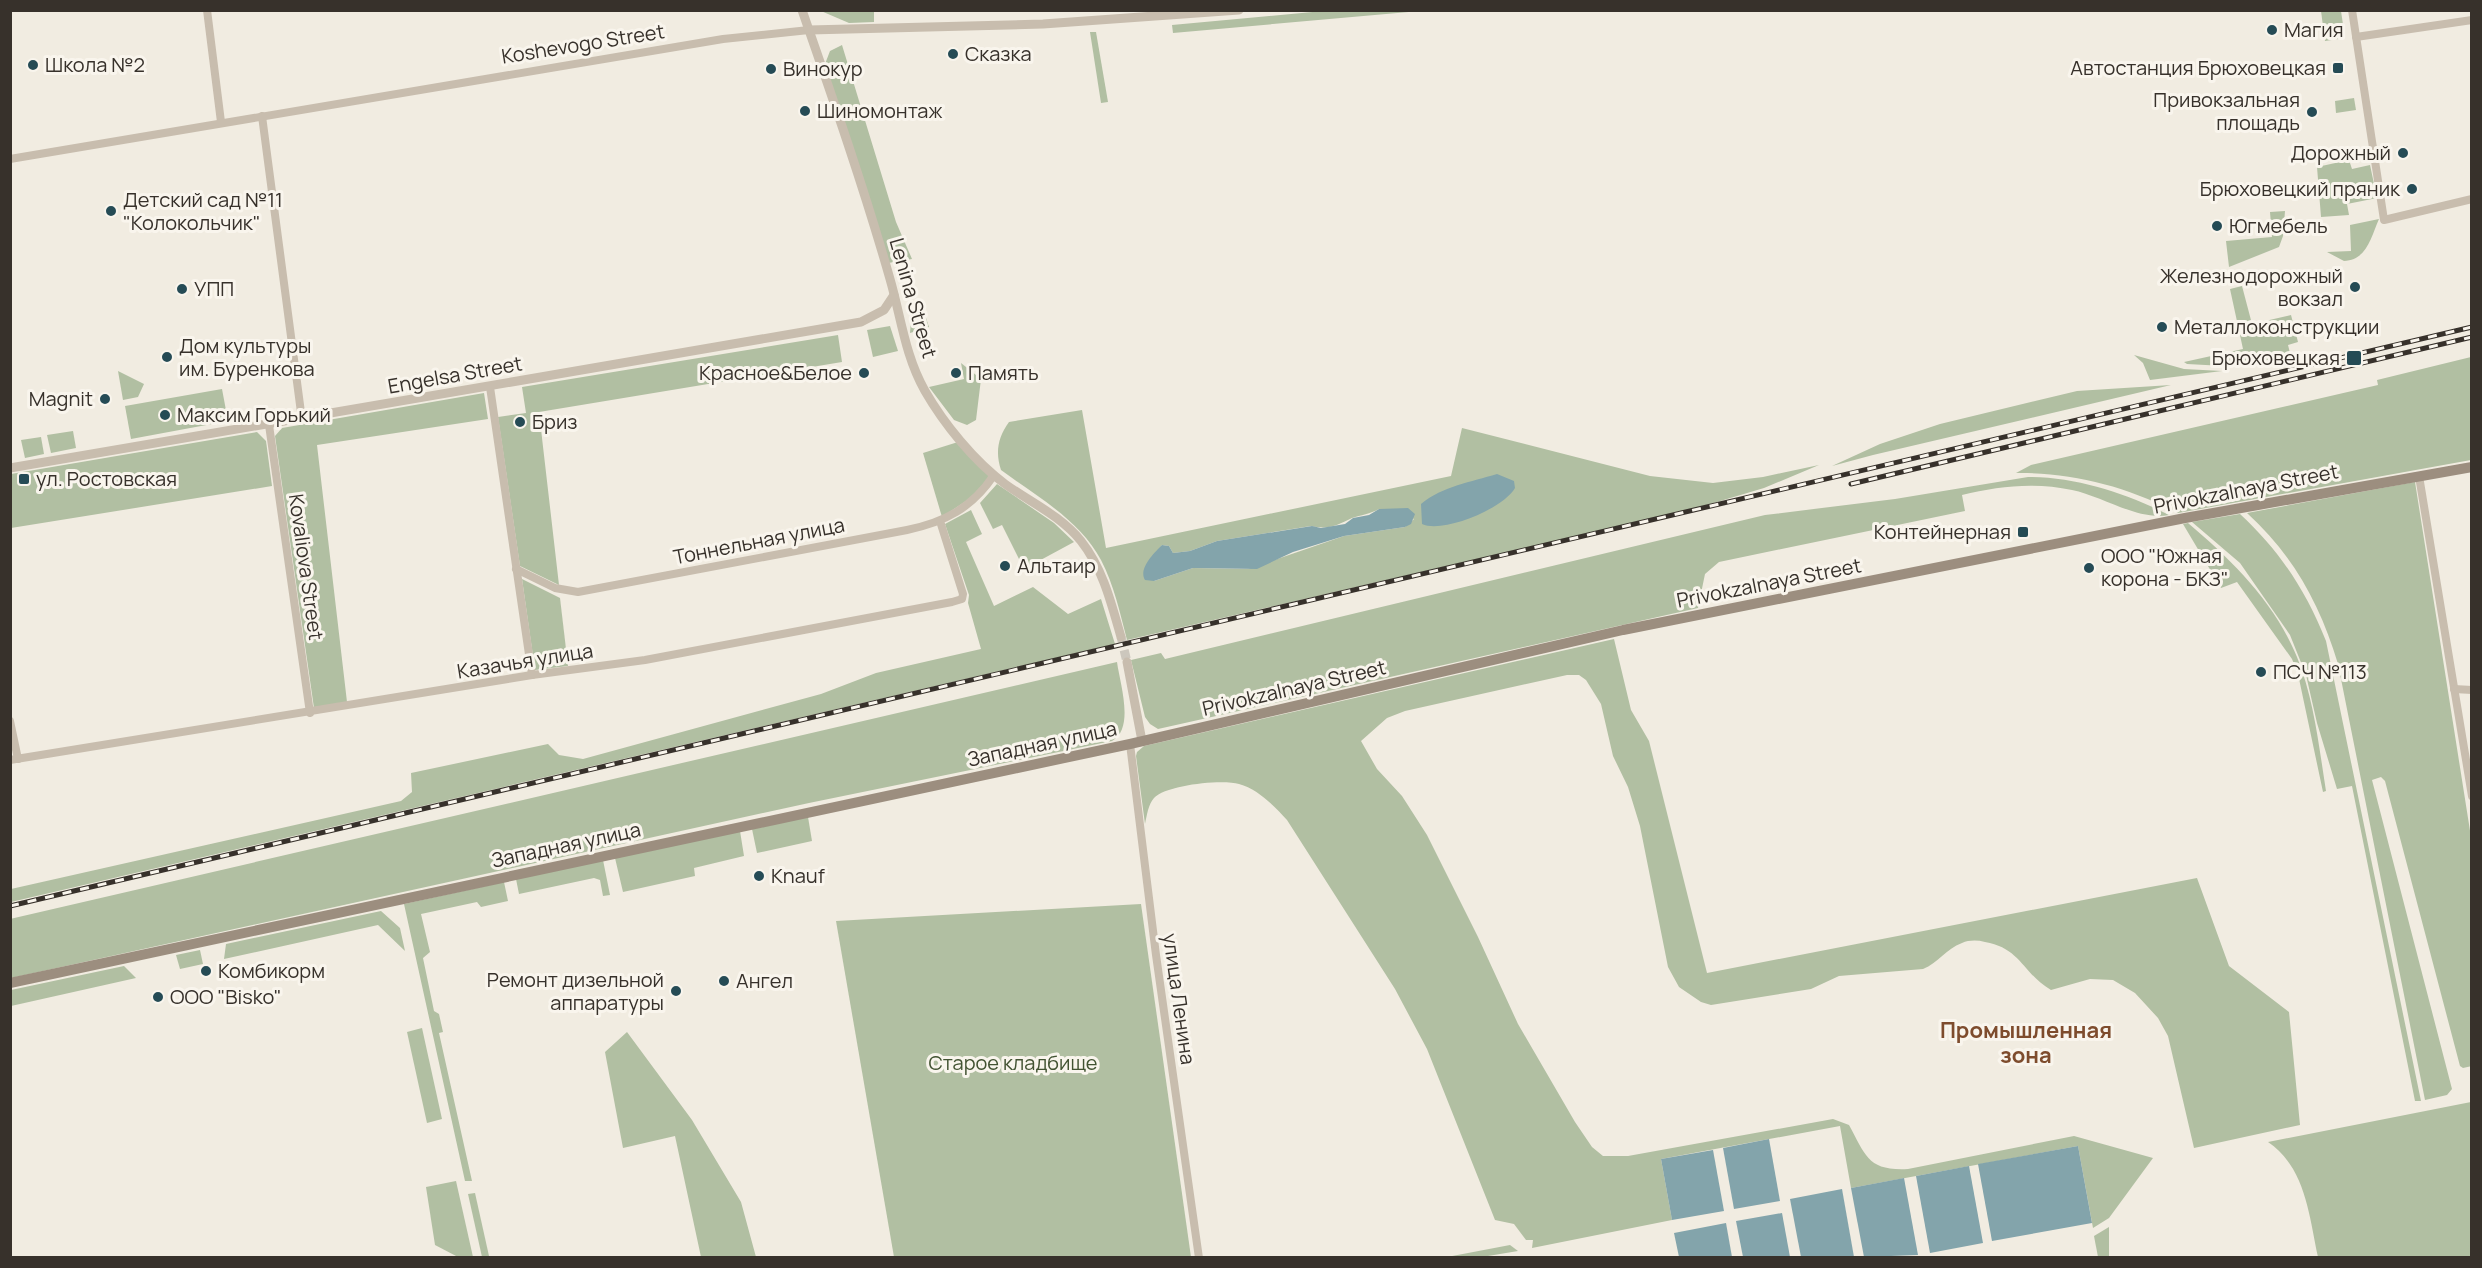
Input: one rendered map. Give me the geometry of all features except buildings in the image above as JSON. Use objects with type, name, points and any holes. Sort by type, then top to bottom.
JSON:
[{"type":"main road","name":"Privokzalnaya Street","points":[[1130,744],[1623,630],[2195,516],[2472,467]]},
{"type":"main road","name":"Западная улица","points":[[10,983],[1130,744]]},
{"type":"street","points":[[207,10],[221,122]]},
{"type":"street","name":"Lenina Street","points":[[802,10],[894,295],[909,355],[926,393],[954,430],[994,475],[1063,523],[1083,543],[1106,585],[1121,637]]},
{"type":"street","name":"Koshevogo Street","points":[[10,159],[723,39],[809,30],[1043,24],[1239,10]]},
{"type":"street","points":[[2352,10],[2384,220],[2472,199]]},
{"type":"street","points":[[2356,37],[2472,20]]},
{"type":"street","points":[[262,116],[302,420]]},
{"type":"street","name":"Engelsa Street","points":[[10,468],[302,420],[861,322],[884,310],[894,295]]},
{"type":"street","points":[[490,387],[532,675]]},
{"type":"street","name":"Kovaliova Street","points":[[269,425],[310,713]]},
{"type":"street","name":"Тоннельная улица","points":[[516,570],[555,588],[578,592],[940,521],[977,499],[994,475]]},
{"type":"street","points":[[2419,476],[2472,796]]},
{"type":"street","name":"Казачья улица","points":[[14,760],[532,675],[645,660],[958,601],[963,594],[940,521]]},
{"type":"street","points":[[1126,662],[1142,741]]},
{"type":"street","points":[[2454,688],[2472,690]]},
{"type":"street","points":[[10,721],[14,760]]},
{"type":"street","name":"улица Ленина","points":[[1130,744],[1156,955],[1199,1257]]},
{"type":"green space","points":[[821,11],[874,11],[874,22],[849,23]]},
{"type":"green space","points":[[1323,11],[1420,11],[1173,33],[1172,25]]},
{"type":"green space","points":[[2321,11],[2341,11],[2345,38],[2325,41]]},
{"type":"green space","points":[[1090,32],[1096,32],[1108,102],[1101,103]]},
{"type":"green space","points":[[842,45],[896,222],[912,259],[888,263],[825,64],[830,51]]},
{"type":"green space","points":[[2354,98],[2356,110],[2336,113],[2335,101]]},
{"type":"green space","points":[[2349,160],[2352,169],[2370,165],[2377,198],[2347,204],[2349,215],[2321,217],[2317,167]]},
{"type":"green space","points":[[2285,211],[2283,236],[2279,247],[2229,267],[2226,241],[2272,237],[2270,212]]},
{"type":"green space","points":[[2379,219],[2367,246],[2358,257],[2344,261],[2327,252],[2351,251],[2350,225]]},
{"type":"green space","points":[[2242,286],[2252,324],[2291,315],[2298,342],[2288,345],[2291,357],[2224,366],[2184,362],[2243,349],[2230,289]]},
{"type":"green space","points":[[918,314],[925,315],[929,327],[910,333],[911,321]]},
{"type":"green space","points":[[890,326],[898,351],[873,357],[867,330]]},
{"type":"green space","points":[[838,335],[842,362],[539,412],[559,585],[520,566],[498,417],[526,413],[522,387]]},
{"type":"green space","points":[[2134,355],[2184,369],[2222,371],[2150,380],[2143,363]]},
{"type":"green space","points":[[2471,357],[2471,460],[2178,513],[2140,496],[2100,483],[2058,475],[2016,473],[2031,465],[2378,385],[2377,380]]},
{"type":"green space","points":[[961,363],[981,379],[976,420],[967,425],[954,420],[929,387],[964,379]]},
{"type":"green space","points":[[118,371],[144,384],[138,397],[123,400]]},
{"type":"green space","points":[[2171,385],[1832,466],[1880,444],[1940,424],[2077,391]]},
{"type":"green space","points":[[222,389],[228,421],[131,439],[125,406]]},
{"type":"green space","points":[[484,393],[488,419],[317,445],[347,702],[314,708],[275,436],[282,428]]},
{"type":"green space","points":[[1082,410],[1106,548],[1451,476],[1462,428],[1650,476],[1713,483],[1763,477],[1819,465],[1764,488],[1690,510],[1127,640],[1110,579],[1092,546],[1056,510],[1001,470],[998,457],[999,445],[1002,433],[1009,422]],"holes":[[[1379,509],[1393,509],[1414,519],[1405,527],[1344,536],[1248,569],[1193,568],[1154,581],[1152,558],[1162,545],[1169,546],[1173,553],[1190,551],[1217,541],[1311,526],[1333,526]]]},
{"type":"green space","points":[[73,431],[76,448],[51,453],[47,435]]},
{"type":"green space","points":[[257,432],[266,441],[272,486],[11,528],[11,474]]},
{"type":"green space","points":[[41,437],[44,454],[25,458],[21,440]]},
{"type":"green space","points":[[958,442],[989,476],[978,493],[942,517],[923,453]]},
{"type":"green space","points":[[2028,477],[2082,483],[2118,493],[2169,515],[2145,514],[2084,493],[2044,486],[2003,487],[1976,492],[1962,495],[1965,511],[1719,562],[1705,574],[1698,608],[1158,729],[1145,717],[1131,660],[1161,653],[1165,659],[1765,515],[1895,499]]},
{"type":"green space","points":[[2415,482],[2471,837],[2472,1066],[2463,1068],[2460,1066],[2385,781],[2381,777],[2372,780],[2452,1089],[2447,1095],[2425,1100],[2338,664],[2323,621],[2303,582],[2278,546],[2247,513]]},
{"type":"green space","points":[[997,484],[1054,523],[1074,542],[1024,569],[1002,525],[993,529],[980,503]]},
{"type":"green space","points":[[971,510],[982,534],[966,542],[994,606],[1033,587],[1068,614],[1101,599],[1115,644],[11,902],[11,889],[401,801],[412,792],[411,773],[548,744],[559,755],[583,759],[821,694],[876,673],[981,649],[968,603],[969,595],[945,524]]},
{"type":"green space","points":[[2240,514],[2280,557],[2310,605],[2326,641],[2421,1101],[2415,1101],[2352,786],[2337,789],[2317,723],[2306,675],[2290,635],[2240,563],[2192,522]]},
{"type":"green space","points":[[2188,523],[2251,584],[2277,618],[2288,637],[2308,689],[2326,791],[2323,792],[2298,674],[2292,659],[2237,582],[2221,588],[2183,524]]},
{"type":"green space","points":[[522,579],[560,598],[568,666],[535,670]]},
{"type":"green space","points":[[1614,639],[1631,710],[1649,741],[1707,973],[2197,878],[2229,966],[2289,1012],[2300,1125],[2194,1148],[2168,1036],[2158,1018],[2135,993],[2113,980],[2090,979],[2051,990],[2034,977],[2007,950],[1982,941],[1967,941],[1956,946],[1923,969],[1839,976],[1811,989],[1711,1005],[1701,1002],[1679,987],[1668,967],[1640,826],[1628,787],[1613,756],[1601,704],[1586,680],[1579,675],[1567,675],[1405,711],[1387,718],[1361,741],[1377,769],[1402,796],[1427,835],[1518,1024],[1592,1147],[1603,1156],[1628,1156],[1833,1119],[1849,1125],[1865,1153],[1876,1164],[1895,1169],[1908,1169],[2074,1136],[2153,1158],[2109,1218],[2093,1228],[2078,1146],[1851,1188],[1840,1126],[1661,1159],[1672,1220],[1532,1248],[1533,1240],[1526,1240],[1514,1224],[1495,1220],[1427,1049],[1395,989],[1287,820],[1259,794],[1246,786],[1220,782],[1195,784],[1160,793],[1150,804],[1145,824],[1136,756],[1144,746]]},
{"type":"green space","points":[[1117,662],[1123,693],[1124,716],[1119,735],[1112,741],[809,803],[11,978],[10,919]]},
{"type":"green space","points":[[808,817],[812,841],[757,853],[752,829]]},
{"type":"green space","points":[[740,831],[744,856],[694,868],[695,876],[623,892],[615,858]]},
{"type":"green space","points":[[603,860],[610,895],[603,896],[600,880],[594,878],[519,894],[516,879]]},
{"type":"green space","points":[[504,882],[508,901],[481,907],[477,902],[421,914],[430,952],[423,958],[434,1011],[439,1014],[443,1032],[439,1033],[472,1181],[465,1181],[404,904]]},
{"type":"green space","name":"Старое кладбище","points":[[1141,904],[1191,1257],[894,1257],[836,921]]},
{"type":"green space","points":[[381,911],[400,928],[405,951],[378,925],[224,959],[226,944]]},
{"type":"green space","points":[[200,950],[203,964],[180,969],[176,955]]},
{"type":"green space","points":[[124,966],[136,978],[11,1006],[11,990]]},
{"type":"green space","points":[[422,1028],[442,1119],[427,1123],[407,1032]]},
{"type":"green space","points":[[627,1032],[692,1120],[741,1202],[756,1257],[701,1257],[675,1136],[623,1148],[605,1052]]},
{"type":"green space","points":[[2471,1102],[2471,1257],[2318,1257],[2308,1209],[2298,1179],[2291,1165],[2268,1142]]},
{"type":"green space","points":[[456,1181],[473,1257],[458,1257],[435,1245],[426,1187]]},
{"type":"green space","points":[[475,1193],[489,1256],[482,1257],[468,1194]]},
{"type":"green space","points":[[2109,1227],[2109,1257],[2098,1257],[2094,1236]]},
{"type":"green space","points":[[1510,1245],[1518,1251],[1482,1257],[1447,1257]]},
{"type":"water","points":[[1497,474],[1514,481],[1515,488],[1499,503],[1458,522],[1432,526],[1422,524],[1421,504],[1430,498],[1458,485]]},
{"type":"water","points":[[1408,508],[1415,514],[1411,524],[1405,527],[1344,536],[1293,552],[1257,569],[1193,568],[1154,581],[1145,580],[1143,576],[1148,561],[1162,545],[1169,546],[1173,553],[1190,551],[1217,541],[1312,526],[1321,528],[1345,524],[1353,518],[1369,515],[1379,509]]},
{"type":"water","points":[[1769,1139],[1780,1201],[1734,1209],[1723,1148]]},
{"type":"water","points":[[2078,1146],[2092,1223],[1992,1241],[1978,1164]]},
{"type":"water","points":[[1713,1150],[1724,1211],[1672,1220],[1661,1159]]},
{"type":"water","points":[[1969,1166],[1983,1243],[1930,1253],[1916,1176]]},
{"type":"water","points":[[1904,1178],[1918,1255],[1864,1257],[1851,1188]]},
{"type":"water","points":[[1842,1189],[1854,1257],[1801,1257],[1790,1199]]},
{"type":"water","points":[[1782,1213],[1790,1257],[1743,1257],[1736,1221]]},
{"type":"water","points":[[1726,1223],[1732,1257],[1679,1257],[1674,1233]]},
{"type":"tunnel","points":[[1121,637],[1127,662]]},
{"type":"railway","points":[[10,906],[2472,327]]},
{"type":"railway","points":[[1851,484],[2472,337]]},
{"type":"place","name":"Магия","points":[[2272,30]]},
{"type":"place","name":"Сказка","points":[[953,54]]},
{"type":"place","name":"Школа №2","points":[[33,65]]},
{"type":"place","name":"Автостанция Брюховецкая","points":[[2338,68]]},
{"type":"place","name":"Винокур","points":[[771,69]]},
{"type":"place","name":"Шиномонтаж","points":[[805,111]]},
{"type":"place","name":"Привокзальная площадь","points":[[2312,112]]},
{"type":"place","name":"Дорожный","points":[[2403,153]]},
{"type":"place","name":"Брюховецкий пряник","points":[[2412,189]]},
{"type":"place","name":"Детский сад №11 \"Колокольчик\"","points":[[111,211]]},
{"type":"place","name":"Югмебель","points":[[2217,226]]},
{"type":"place","name":"Железнодорожный вокзал","points":[[2355,287]]},
{"type":"place","name":"УПП","points":[[182,289]]},
{"type":"place","name":"Металлоконструкции","points":[[2162,327]]},
{"type":"place","name":"Дом культуры им. Буренкова","points":[[167,357]]},
{"type":"place","name":"Брюховецкая","points":[[2354,358]]},
{"type":"place","name":"Красное&Белое","points":[[864,373]]},
{"type":"place","name":"Память","points":[[956,373]]},
{"type":"place","name":"Magnit","points":[[105,399]]},
{"type":"place","name":"Максим Горький","points":[[165,415]]},
{"type":"place","name":"Бриз","points":[[520,422]]},
{"type":"place","name":"ул. Ростовская","points":[[24,479]]},
{"type":"place","name":"Контейнерная","points":[[2023,532]]},
{"type":"place","name":"Альтаир","points":[[1005,566]]},
{"type":"place","name":"ООО \"Южная корона - БКЗ\"","points":[[2089,568]]},
{"type":"place","name":"ПСЧ №113","points":[[2261,672]]},
{"type":"place","name":"Knauf","points":[[759,876]]},
{"type":"place","name":"Комбикорм","points":[[206,971]]},
{"type":"place","name":"Ангел","points":[[724,981]]},
{"type":"place","name":"Ремонт дизельной аппаратуры","points":[[676,991]]},
{"type":"place","name":"ООО \"Bisko\"","points":[[158,997]]},
{"type":"district","name":"Промышленная зона","points":[[2026,1042]]}]
